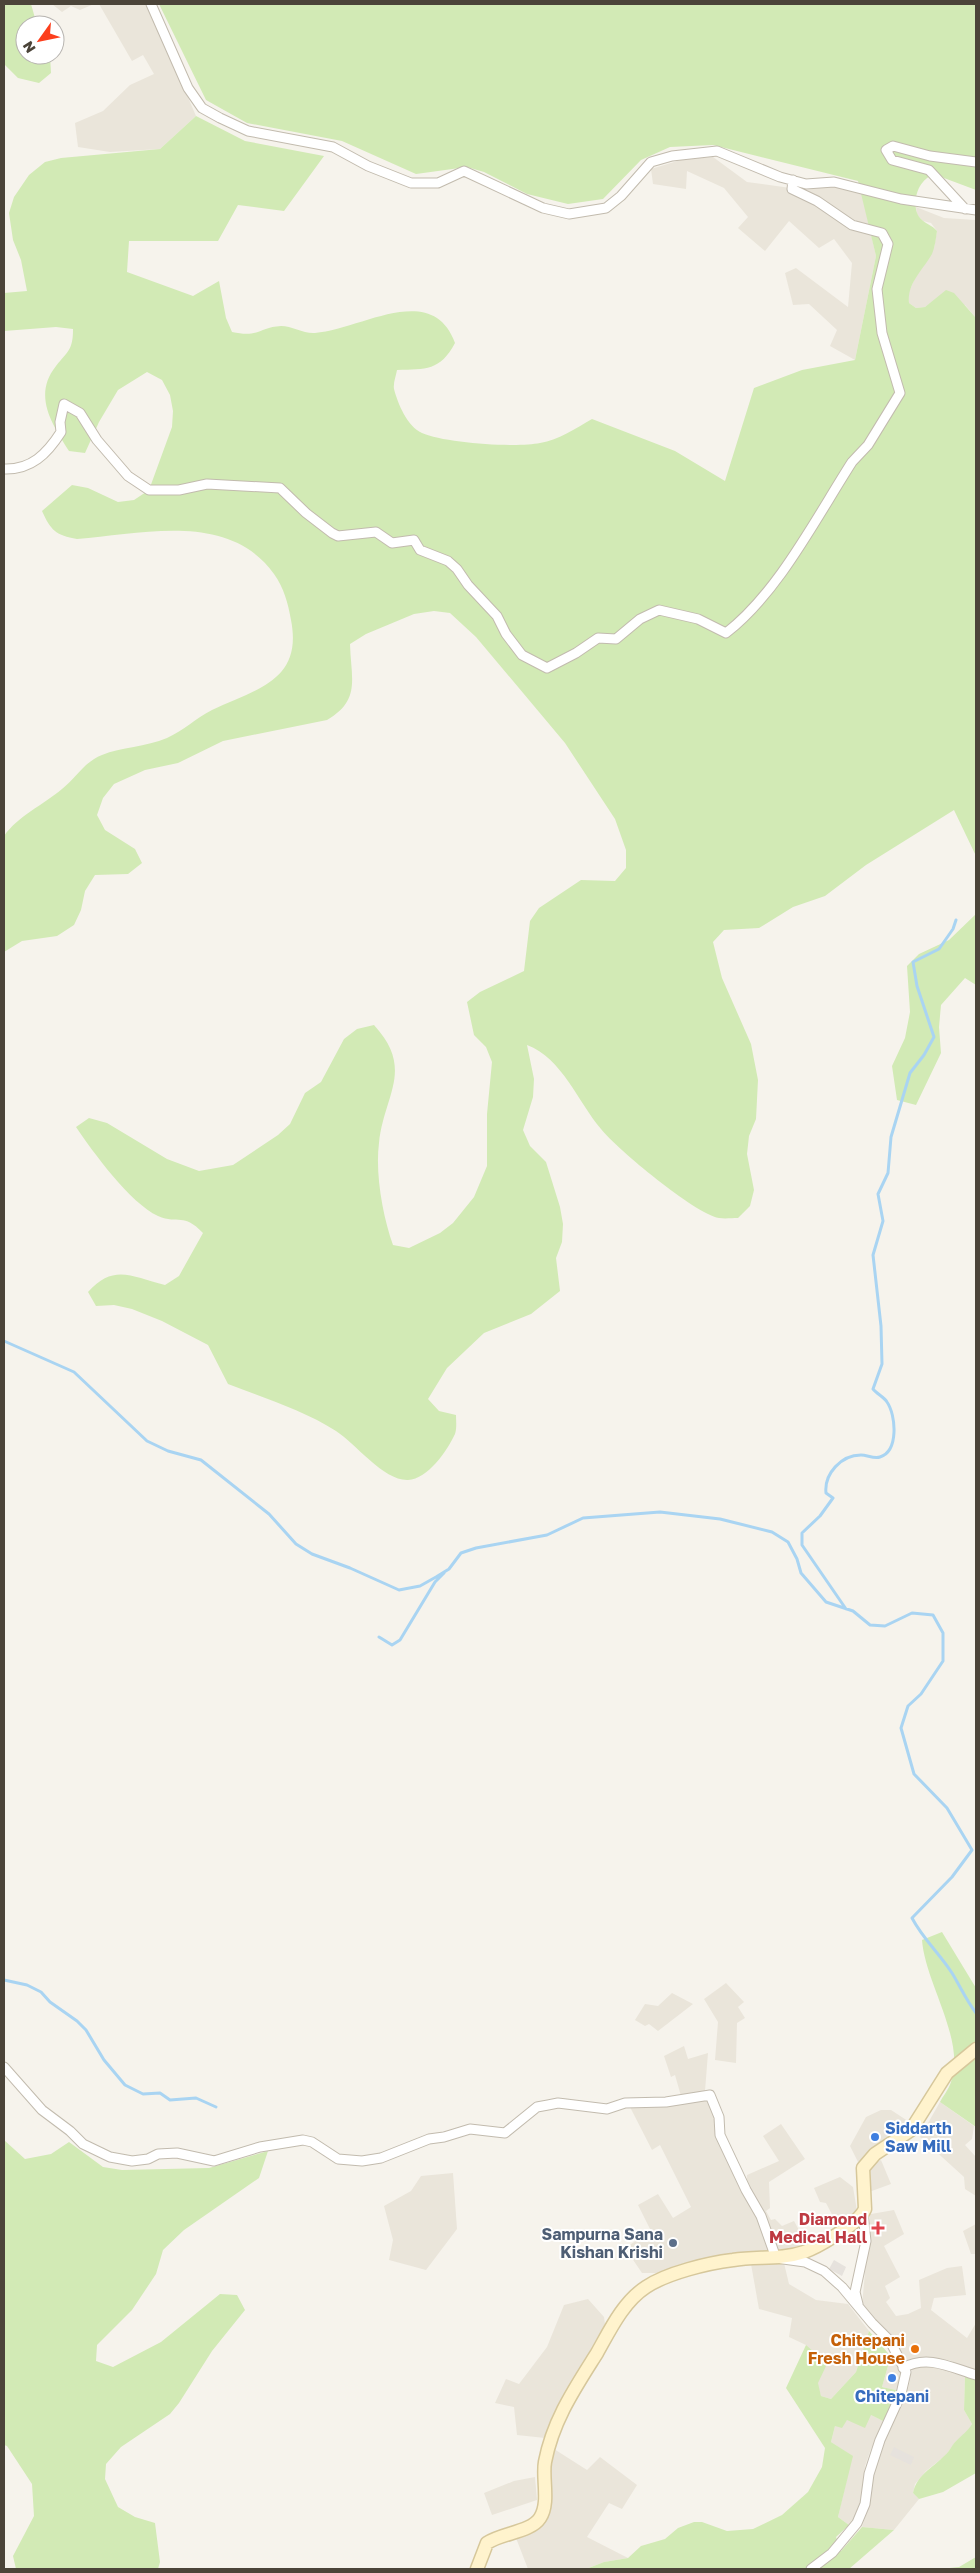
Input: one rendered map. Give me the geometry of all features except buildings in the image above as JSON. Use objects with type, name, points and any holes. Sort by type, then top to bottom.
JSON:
[{"type":"main road","points":[[477,2569],[482,2550],[487,2543],[531,2526],[540,2519],[544,2511],[544,2464],[550,2440],[561,2413],[609,2330],[630,2301],[645,2288],[667,2276],[732,2260],[776,2258],[804,2252],[826,2242],[863,2214],[863,2168],[875,2154],[911,2130],[947,2073],[976,2049]]},
{"type":"street","points":[[151,4],[188,88],[202,108],[248,131],[333,147],[368,166],[411,183],[438,183],[464,171],[543,208],[569,214],[606,208],[621,196],[651,162],[672,156],[717,151],[752,167],[806,184],[834,182],[901,199],[976,210]]},
{"type":"street","points":[[965,209],[929,170],[892,160],[886,150],[893,146],[930,156],[976,162]]},
{"type":"street","points":[[4,469],[18,470],[48,452],[61,432],[60,422],[64,404],[80,413],[97,440],[128,476],[149,490],[179,490],[207,484],[280,488],[332,534],[338,536],[376,532],[392,543],[414,540],[420,550],[448,561],[457,569],[468,585],[497,616],[506,634],[522,655],[547,668],[598,638],[616,639],[640,619],[659,610],[698,619],[726,633],[742,621],[772,588],[852,462],[868,445],[900,393],[882,333],[877,289],[888,244],[882,233],[852,226],[817,202],[792,189],[793,180]]},
{"type":"street","points":[[4,2067],[42,2110],[70,2131],[83,2144],[110,2157],[132,2161],[148,2159],[158,2154],[177,2153],[214,2161],[260,2147],[303,2140],[312,2142],[338,2158],[362,2161],[381,2158],[429,2139],[444,2137],[470,2129],[505,2133],[538,2107],[558,2103],[607,2109],[625,2102],[666,2102],[710,2095],[719,2117],[720,2135],[746,2190],[761,2216],[776,2258],[805,2262],[824,2271],[847,2292],[890,2341],[906,2372],[900,2394],[880,2440],[869,2474],[865,2504],[857,2523],[832,2553],[811,2569]]},
{"type":"street","points":[[858,2306],[856,2292],[866,2241],[863,2214]]},
{"type":"street","points":[[903,2368],[916,2362],[934,2363],[953,2365],[976,2375]]},
{"type":"shaded area","points":[[52,4],[94,4],[80,10],[71,6],[62,12]]},
{"type":"shaded area","points":[[99,4],[148,4],[196,116],[160,149],[110,152],[78,147],[75,123],[103,111],[130,85],[154,74],[143,55],[132,61]]},
{"type":"shaded area","points":[[713,157],[747,182],[805,190],[832,186],[862,194],[876,256],[855,360],[830,346],[837,330],[809,304],[793,305],[785,273],[796,268],[848,307],[852,263],[834,239],[819,248],[789,221],[765,251],[738,228],[748,217],[724,188],[687,171],[686,189],[653,184],[651,169],[684,159]]},
{"type":"shaded area","points":[[916,207],[944,218],[976,220],[976,318],[965,305],[932,302],[925,307],[916,308],[909,303],[908,294],[915,278],[934,248],[937,231],[931,223],[923,221],[917,215]]},
{"type":"shaded area","points":[[726,1983],[744,2002],[738,2007],[745,2018],[737,2023],[736,2063],[715,2060],[718,2022],[704,1999]]},
{"type":"shaded area","points":[[672,1993],[693,2004],[658,2031],[649,2024],[645,2026],[635,2020],[645,2004],[658,2006]]},
{"type":"shaded area","points":[[684,2046],[688,2059],[708,2053],[705,2091],[681,2096],[675,2075],[671,2077],[664,2056]]},
{"type":"shaded area","points":[[709,2099],[757,2218],[768,2251],[737,2254],[660,2273],[642,2273],[625,2248],[651,2231],[638,2205],[658,2194],[673,2218],[691,2207],[660,2145],[652,2150],[630,2107]]},
{"type":"shaded area","points":[[940,2102],[974,2126],[972,2139],[965,2145],[976,2157],[976,2196],[965,2189],[964,2177],[920,2137]]},
{"type":"shaded area","points":[[881,2110],[891,2110],[911,2123],[859,2164],[850,2146],[866,2117]]},
{"type":"shaded area","points":[[781,2124],[805,2159],[769,2182],[770,2208],[766,2211],[771,2220],[775,2219],[782,2226],[794,2221],[806,2243],[776,2254],[747,2186],[747,2175],[779,2161],[763,2136]]},
{"type":"shaded area","points":[[881,2160],[891,2184],[869,2192],[871,2214],[894,2210],[904,2234],[884,2246],[900,2277],[885,2286],[890,2298],[886,2302],[896,2316],[908,2314],[921,2308],[919,2280],[947,2268],[962,2266],[966,2295],[934,2298],[931,2310],[967,2338],[976,2323],[976,2372],[949,2360],[921,2359],[906,2362],[895,2342],[862,2306],[867,2251],[868,2174],[870,2166]]},
{"type":"shaded area","points":[[453,2173],[457,2229],[426,2270],[389,2260],[393,2240],[384,2206],[411,2191],[421,2176]]},
{"type":"shaded area","points":[[840,2177],[853,2187],[857,2211],[838,2226],[826,2203],[820,2202],[814,2188]]},
{"type":"shaded area","points":[[976,2224],[976,2254],[971,2254],[963,2231]]},
{"type":"shaded area","points":[[834,2260],[846,2267],[842,2276],[829,2269]]},
{"type":"shaded area","points":[[784,2263],[789,2284],[816,2300],[848,2304],[869,2331],[856,2372],[831,2399],[821,2396],[806,2345],[789,2337],[792,2318],[759,2309],[751,2264]]},
{"type":"shaded area","points":[[588,2299],[604,2317],[605,2324],[565,2396],[545,2438],[517,2435],[514,2407],[495,2403],[506,2379],[519,2384],[547,2347],[564,2305]]},
{"type":"shaded area","points":[[893,2359],[902,2374],[896,2390],[882,2387],[888,2366]]},
{"type":"shaded area","points":[[913,2365],[938,2366],[965,2376],[964,2410],[972,2424],[966,2434],[956,2441],[946,2455],[926,2471],[915,2484],[913,2493],[919,2499],[894,2530],[862,2527],[868,2509],[872,2481],[887,2431],[908,2389]]},
{"type":"shaded area","points":[[871,2415],[885,2422],[871,2449],[865,2466],[862,2498],[856,2517],[849,2525],[838,2517],[852,2456],[831,2442],[835,2426],[847,2420]]},
{"type":"shaded area","points":[[894,2447],[914,2457],[911,2465],[890,2455]]},
{"type":"shaded area","points":[[554,2449],[587,2470],[600,2457],[637,2485],[622,2509],[609,2503],[587,2537],[628,2558],[604,2562],[586,2569],[528,2569],[516,2538],[533,2531],[548,2491]]},
{"type":"shaded area","points":[[535,2477],[537,2500],[492,2515],[484,2493],[514,2481]]},
{"type":"green space","points":[[4,4],[31,4],[34,15],[15,15],[15,65],[51,65],[51,73],[39,83],[18,78],[4,64]]},
{"type":"green space","points":[[159,4],[976,4],[976,190],[944,178],[936,172],[920,186],[916,195],[916,211],[921,219],[937,231],[932,254],[910,289],[909,303],[916,308],[925,307],[946,290],[954,293],[976,318],[976,856],[954,810],[866,865],[825,896],[793,907],[759,928],[724,930],[713,942],[722,978],[751,1044],[758,1080],[756,1119],[749,1136],[747,1154],[754,1190],[750,1206],[738,1218],[719,1218],[708,1214],[657,1180],[601,1129],[560,1070],[539,1051],[527,1045],[534,1079],[533,1097],[523,1130],[530,1146],[546,1162],[560,1207],[563,1224],[562,1242],[556,1258],[560,1291],[531,1314],[484,1333],[447,1368],[428,1399],[439,1411],[456,1415],[455,1434],[442,1456],[430,1469],[423,1475],[408,1480],[389,1475],[336,1431],[310,1417],[228,1384],[208,1345],[162,1321],[132,1309],[114,1305],[96,1306],[88,1292],[97,1283],[106,1278],[115,1275],[133,1276],[165,1285],[179,1276],[203,1233],[186,1221],[171,1220],[158,1216],[136,1200],[113,1176],[76,1127],[89,1118],[107,1123],[167,1159],[199,1171],[233,1165],[278,1135],[290,1124],[305,1093],[321,1082],[344,1039],[357,1029],[374,1025],[386,1041],[393,1056],[395,1069],[394,1082],[382,1126],[378,1155],[379,1182],[389,1234],[393,1245],[409,1248],[440,1233],[453,1223],[474,1197],[487,1166],[487,1114],[492,1062],[486,1047],[474,1035],[467,1002],[480,992],[524,971],[530,921],[539,908],[581,880],[615,881],[626,868],[626,850],[615,819],[565,743],[476,637],[450,613],[434,611],[414,614],[366,634],[350,644],[352,688],[345,705],[327,720],[223,741],[178,763],[145,770],[114,784],[103,798],[97,815],[105,830],[135,849],[142,863],[128,874],[95,875],[85,891],[81,910],[74,925],[57,936],[22,941],[4,952],[4,836],[16,822],[55,795],[96,758],[109,752],[167,738],[206,713],[245,696],[273,680],[283,670],[290,657],[293,641],[288,608],[283,590],[277,579],[255,554],[234,541],[209,534],[183,531],[156,531],[77,539],[59,534],[51,528],[42,511],[72,485],[88,488],[118,502],[134,500],[149,490],[172,427],[173,411],[170,395],[162,380],[147,372],[118,390],[99,422],[85,453],[69,451],[52,421],[45,399],[49,377],[71,346],[73,329],[56,327],[4,331],[4,293],[27,291],[21,260],[13,240],[9,213],[14,197],[29,175],[45,162],[61,158],[160,149],[196,116],[245,141],[324,156],[284,211],[238,205],[218,241],[129,241],[127,272],[193,296],[219,281],[226,318],[232,332],[241,334],[254,333],[281,326],[315,333],[333,330],[393,313],[412,311],[430,314],[444,324],[455,343],[444,359],[438,364],[431,367],[397,370],[394,384],[396,395],[404,414],[412,425],[422,433],[432,437],[463,442],[498,445],[529,444],[554,439],[592,419],[675,451],[725,481],[754,388],[802,370],[855,360],[876,256],[858,181],[713,145],[670,147],[641,160],[603,199],[568,204],[527,194],[484,172],[467,167],[416,174],[342,141],[247,123],[206,100]]},
{"type":"green space","points":[[976,914],[976,985],[965,978],[941,1005],[939,1027],[941,1053],[916,1105],[897,1100],[892,1066],[905,1038],[910,1012],[907,966],[919,954],[949,940]]},
{"type":"green space","points":[[942,1932],[976,1988],[976,2127],[940,2102],[951,2082],[954,2066],[953,2048],[925,1957],[922,1940]]},
{"type":"green space","points":[[4,2140],[25,2159],[51,2154],[69,2142],[103,2167],[122,2170],[209,2168],[268,2151],[259,2178],[184,2230],[163,2250],[156,2274],[132,2310],[97,2345],[96,2361],[113,2367],[161,2342],[220,2294],[237,2295],[245,2310],[212,2351],[170,2414],[121,2447],[106,2464],[105,2479],[118,2507],[135,2517],[155,2523],[160,2562],[158,2569],[16,2569],[13,2556],[34,2516],[32,2484],[7,2446],[4,2445]]},
{"type":"green space","points":[[869,2331],[893,2359],[888,2366],[882,2387],[896,2390],[885,2422],[871,2415],[865,2428],[847,2420],[842,2428],[835,2426],[831,2442],[853,2456],[838,2517],[849,2525],[836,2537],[841,2551],[862,2527],[894,2530],[849,2569],[586,2569],[604,2562],[628,2558],[641,2546],[665,2539],[678,2528],[694,2522],[702,2522],[727,2531],[753,2529],[782,2515],[808,2492],[822,2467],[825,2448],[786,2388],[806,2345],[827,2364],[818,2383],[821,2396],[831,2399],[856,2372]]},
{"type":"green space","points":[[965,2376],[976,2379],[976,2473],[943,2492],[919,2499],[913,2493],[918,2481],[947,2454],[954,2443],[972,2424],[964,2410]]},
{"type":"green space","points":[[976,2557],[976,2569],[940,2569],[959,2567]]},
{"type":"waterway","points":[[846,1609],[802,1545],[802,1533],[820,1516],[833,1498],[826,1493],[826,1486],[835,1467],[847,1458],[854,1456],[880,1457],[890,1448],[893,1440],[894,1424],[890,1408],[886,1400],[873,1389],[882,1364],[881,1326],[873,1255],[883,1221],[878,1194],[888,1173],[891,1137],[910,1073],[924,1055],[934,1037],[917,986],[913,962],[939,949],[953,929],[956,920]]},
{"type":"waterway","points":[[4,1341],[74,1372],[147,1441],[168,1451],[201,1460],[269,1514],[296,1544],[312,1554],[350,1568],[399,1590],[420,1586],[449,1569],[461,1553],[476,1548],[547,1535],[583,1518],[660,1512],[720,1519],[772,1532],[788,1542],[797,1559],[801,1573],[826,1602],[853,1611],[870,1625],[885,1626],[912,1613],[933,1615],[943,1633],[943,1661],[921,1694],[908,1706],[901,1728],[914,1774],[947,1808],[972,1850],[952,1877],[912,1918],[921,1933],[952,1973],[976,2013]]},
{"type":"waterway","points":[[379,1637],[392,1645],[400,1640],[435,1582],[444,1573]]},
{"type":"waterway","points":[[4,1980],[27,1985],[41,1992],[50,2002],[77,2021],[86,2030],[104,2060],[125,2085],[143,2094],[160,2093],[170,2100],[196,2098],[216,2107]]},
{"type":"place","name":"Siddarth Saw Mill","points":[[875,2137]]},
{"type":"place","name":"Diamond Medical Hall","points":[[878,2228]]},
{"type":"place","name":"Sampurna Sana Kishan Krishi","points":[[673,2243]]},
{"type":"place","name":"Chitepani Fresh House","points":[[915,2349]]},
{"type":"place","name":"Chitepani","points":[[892,2378]]}]
